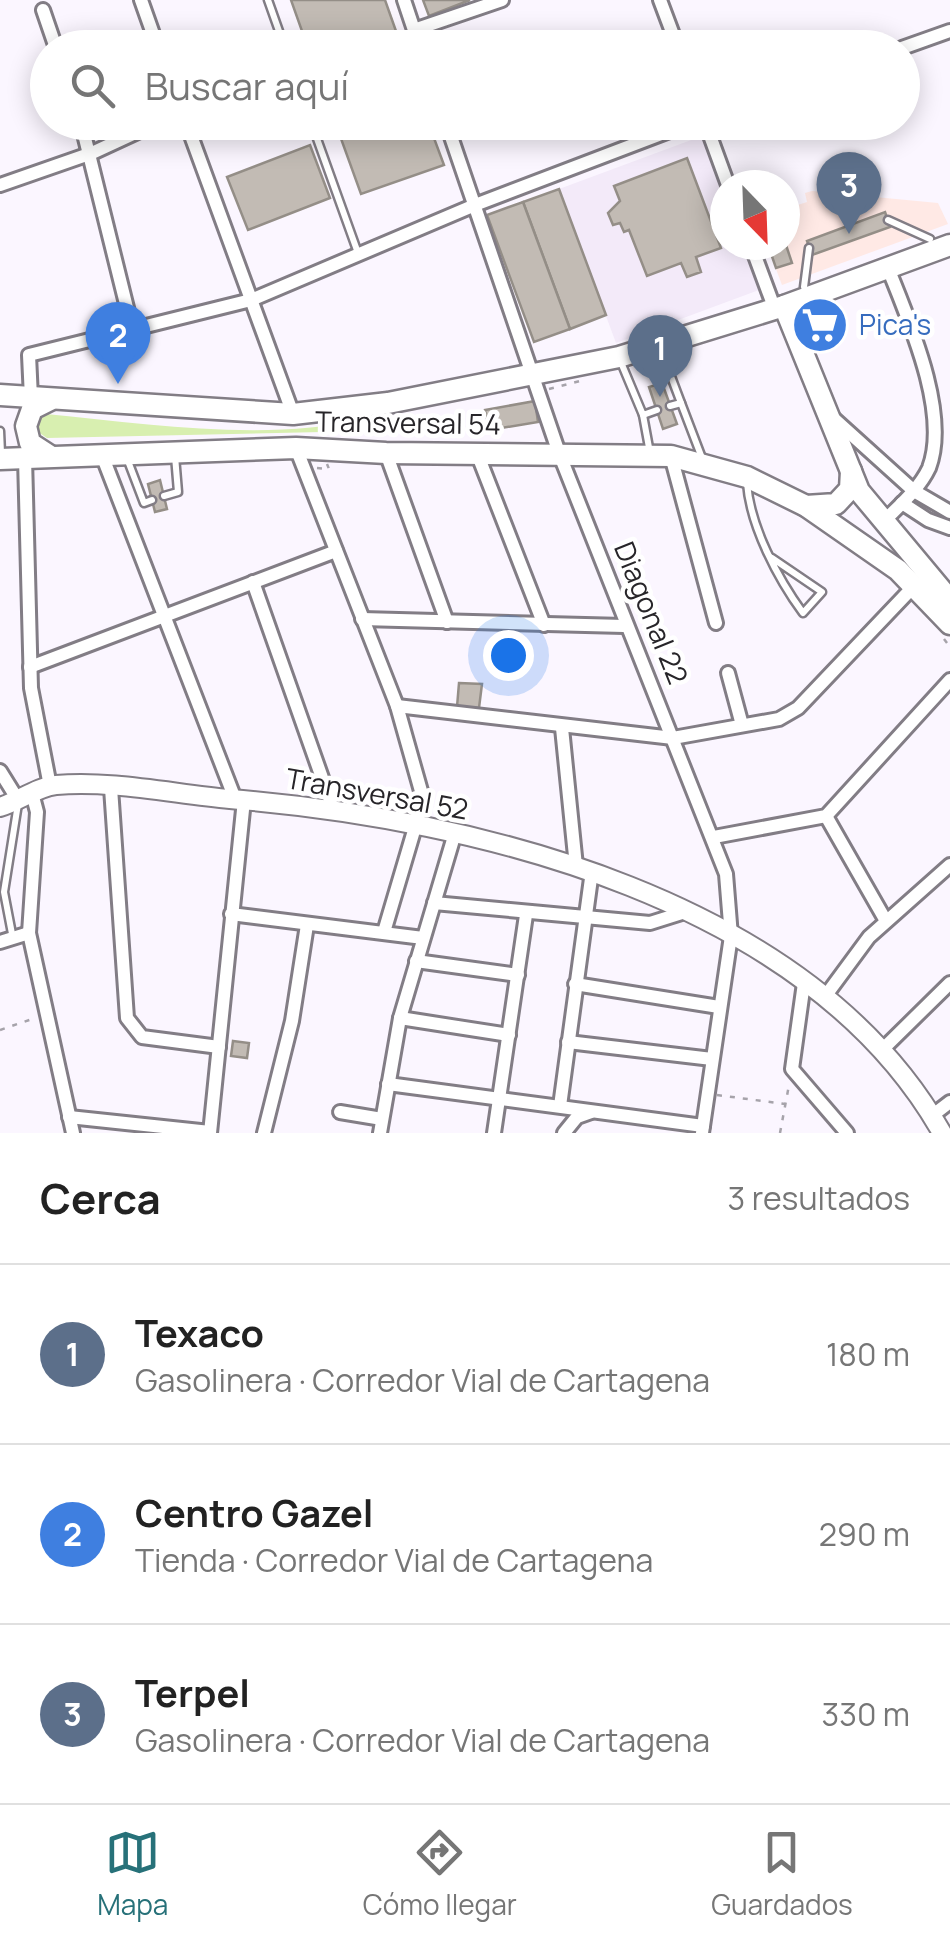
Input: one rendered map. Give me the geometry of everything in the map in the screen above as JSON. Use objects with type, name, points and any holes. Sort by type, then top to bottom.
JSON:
[{"type":"main road","points":[[0,395],[293,414],[533,377],[619,358],[888,268],[943,239]]},
{"type":"main road","points":[[778,302],[804,287],[943,239]]},
{"type":"main road","points":[[778,302],[859,491],[950,600]]},
{"type":"main road","points":[[54,457],[36,450],[26,426],[39,403],[57,399]]},
{"type":"main road","name":"Transversal 54","points":[[1,459],[296,448],[386,454],[660,454],[747,477],[806,506]]},
{"type":"main road","points":[[806,506],[827,507],[844,497],[851,469]]},
{"type":"main road","points":[[806,506],[880,555],[915,585],[950,624]]},
{"type":"main road","points":[[880,555],[876,533],[884,521]]},
{"type":"street","points":[[141,0],[152,30]]},
{"type":"street","points":[[404,0],[414,30],[502,0]]},
{"type":"street","points":[[660,0],[671,30]]},
{"type":"street","points":[[43,10],[50,30]]},
{"type":"street","points":[[920,41],[950,30]]},
{"type":"street","points":[[87,140],[132,328]]},
{"type":"street","points":[[0,185],[120,140]]},
{"type":"street","points":[[193,140],[293,414]]},
{"type":"street","name":"Diagonal 22","points":[[452,140],[624,626],[714,837],[730,894],[731,936],[702,1130]]},
{"type":"street","points":[[31,398],[28,355],[251,300],[474,205],[645,140]]},
{"type":"street","points":[[712,140],[723,170]]},
{"type":"street","points":[[758,260],[778,302]]},
{"type":"street","points":[[884,521],[914,491],[935,452],[939,422],[936,398],[888,268]]},
{"type":"street","points":[[828,414],[914,491],[950,512]]},
{"type":"street","points":[[296,448],[397,706],[422,791],[384,932]]},
{"type":"street","points":[[477,453],[544,625]]},
{"type":"street","points":[[386,454],[447,622]]},
{"type":"street","points":[[660,454],[716,623]]},
{"type":"street","points":[[68,1118],[147,1130],[210,1133],[240,800],[102,456]]},
{"type":"street","points":[[25,458],[30,667],[25,796]]},
{"type":"street","points":[[902,503],[928,520],[950,528]]},
{"type":"street","points":[[30,667],[336,551]]},
{"type":"street","points":[[253,582],[333,809]]},
{"type":"street","points":[[397,706],[673,738],[779,719],[798,708],[915,585]]},
{"type":"street","points":[[362,620],[624,626]]},
{"type":"street","points":[[728,673],[742,725]]},
{"type":"street","points":[[714,837],[826,816],[950,680]]},
{"type":"street","points":[[560,1106],[584,919],[584,869],[562,728]]},
{"type":"street","points":[[0,771],[38,812],[29,933],[74,1133]]},
{"type":"street","points":[[111,788],[127,1018],[134,1032],[142,1037],[218,1047]]},
{"type":"street","name":"Transversal 52","points":[[25,796],[111,788],[333,809],[455,833],[584,869],[731,936],[824,998],[884,1048],[934,1127]]},
{"type":"street","points":[[826,816],[886,921]]},
{"type":"street","points":[[340,1112],[382,1126],[400,1018],[455,833]]},
{"type":"street","points":[[824,998],[857,951],[950,866]]},
{"type":"street","points":[[434,904],[650,923],[685,912]]},
{"type":"street","points":[[231,914],[423,938]]},
{"type":"street","points":[[494,1133],[526,915]]},
{"type":"street","points":[[264,1133],[292,1021],[306,926]]},
{"type":"street","points":[[6,941],[29,933]]},
{"type":"street","points":[[416,961],[518,975]]},
{"type":"street","points":[[884,1048],[950,983]]},
{"type":"street","points":[[575,984],[719,1007]]},
{"type":"street","points":[[804,984],[792,1069],[847,1133]]},
{"type":"street","points":[[400,1018],[509,1035]]},
{"type":"street","points":[[568,1042],[712,1059]]},
{"type":"street","points":[[388,1084],[560,1106],[702,1130]]},
{"type":"street","points":[[934,1127],[950,1102]]},
{"type":"street","points":[[564,1133],[577,1117],[594,1112]]},
{"type":"lane","points":[[268,0],[279,30]]},
{"type":"lane","points":[[317,140],[358,253]]},
{"type":"lane","points":[[888,220],[943,239]]},
{"type":"lane","points":[[804,287],[810,248]]},
{"type":"lane","points":[[658,344],[704,463]]},
{"type":"lane","points":[[619,358],[660,454]]},
{"type":"lane","points":[[670,406],[681,403]]},
{"type":"lane","points":[[643,415],[657,410]]},
{"type":"lane","points":[[0,430],[1,459]]},
{"type":"lane","points":[[164,496],[178,492],[175,455]]},
{"type":"lane","points":[[126,456],[144,503],[152,500]]},
{"type":"lane","points":[[747,477],[748,495],[772,558],[784,588],[803,613],[822,592],[772,558]]},
{"type":"lane","points":[[6,941],[4,892],[25,796]]},
{"type":"path","points":[[0,1030],[46,1014]]},
{"type":"path","points":[[780,1133],[792,1069]]},
{"type":"path","points":[[707,1094],[785,1104]]},
{"type":"shaded area","points":[[691,140],[703,140],[714,170],[710,170],[710,260],[748,260],[759,290],[616,343],[559,189]]},
{"type":"shaded area","points":[[805,193],[938,203],[948,224],[782,285],[773,260],[800,260],[800,204],[807,202]]},
{"type":"green space","points":[[46,414],[247,430],[327,426],[366,419],[368,431],[47,438],[35,430],[36,420]]},
{"type":"building","points":[[291,0],[385,0],[396,30],[302,30]]},
{"type":"building","points":[[423,0],[470,0],[429,16]]},
{"type":"building","points":[[342,140],[435,140],[444,165],[361,194]]},
{"type":"building","points":[[310,145],[330,198],[248,230],[227,177]]},
{"type":"building","points":[[687,158],[710,219],[710,252],[696,257],[701,272],[687,277],[681,263],[647,276],[629,230],[624,232],[620,223],[613,225],[608,213],[620,201],[614,186]]},
{"type":"building","points":[[559,189],[606,315],[570,329],[523,202]]},
{"type":"building","points":[[523,202],[570,329],[534,342],[487,215]]},
{"type":"building","points":[[885,212],[890,227],[812,255],[807,241]]},
{"type":"building","points":[[773,260],[791,260],[792,263],[776,268]]},
{"type":"building","name":"Pica's","points":[[825,306],[836,337],[816,345],[805,313]]},
{"type":"building","points":[[662,383],[677,424],[663,429],[649,387]]},
{"type":"building","points":[[535,401],[538,422],[489,430],[485,410]]},
{"type":"building","points":[[160,480],[167,509],[155,512],[148,484]]},
{"type":"building","points":[[459,683],[482,684],[479,708],[457,707]]},
{"type":"building","points":[[233,1041],[249,1043],[247,1058],[231,1056]]},
{"type":"place","name":"Terpel","points":[[849,234]]},
{"type":"place","name":"Pica's","points":[[820,325]]},
{"type":"place","name":"Centro Gazel","points":[[118,384]]},
{"type":"place","name":"Texaco","points":[[660,397]]}]
